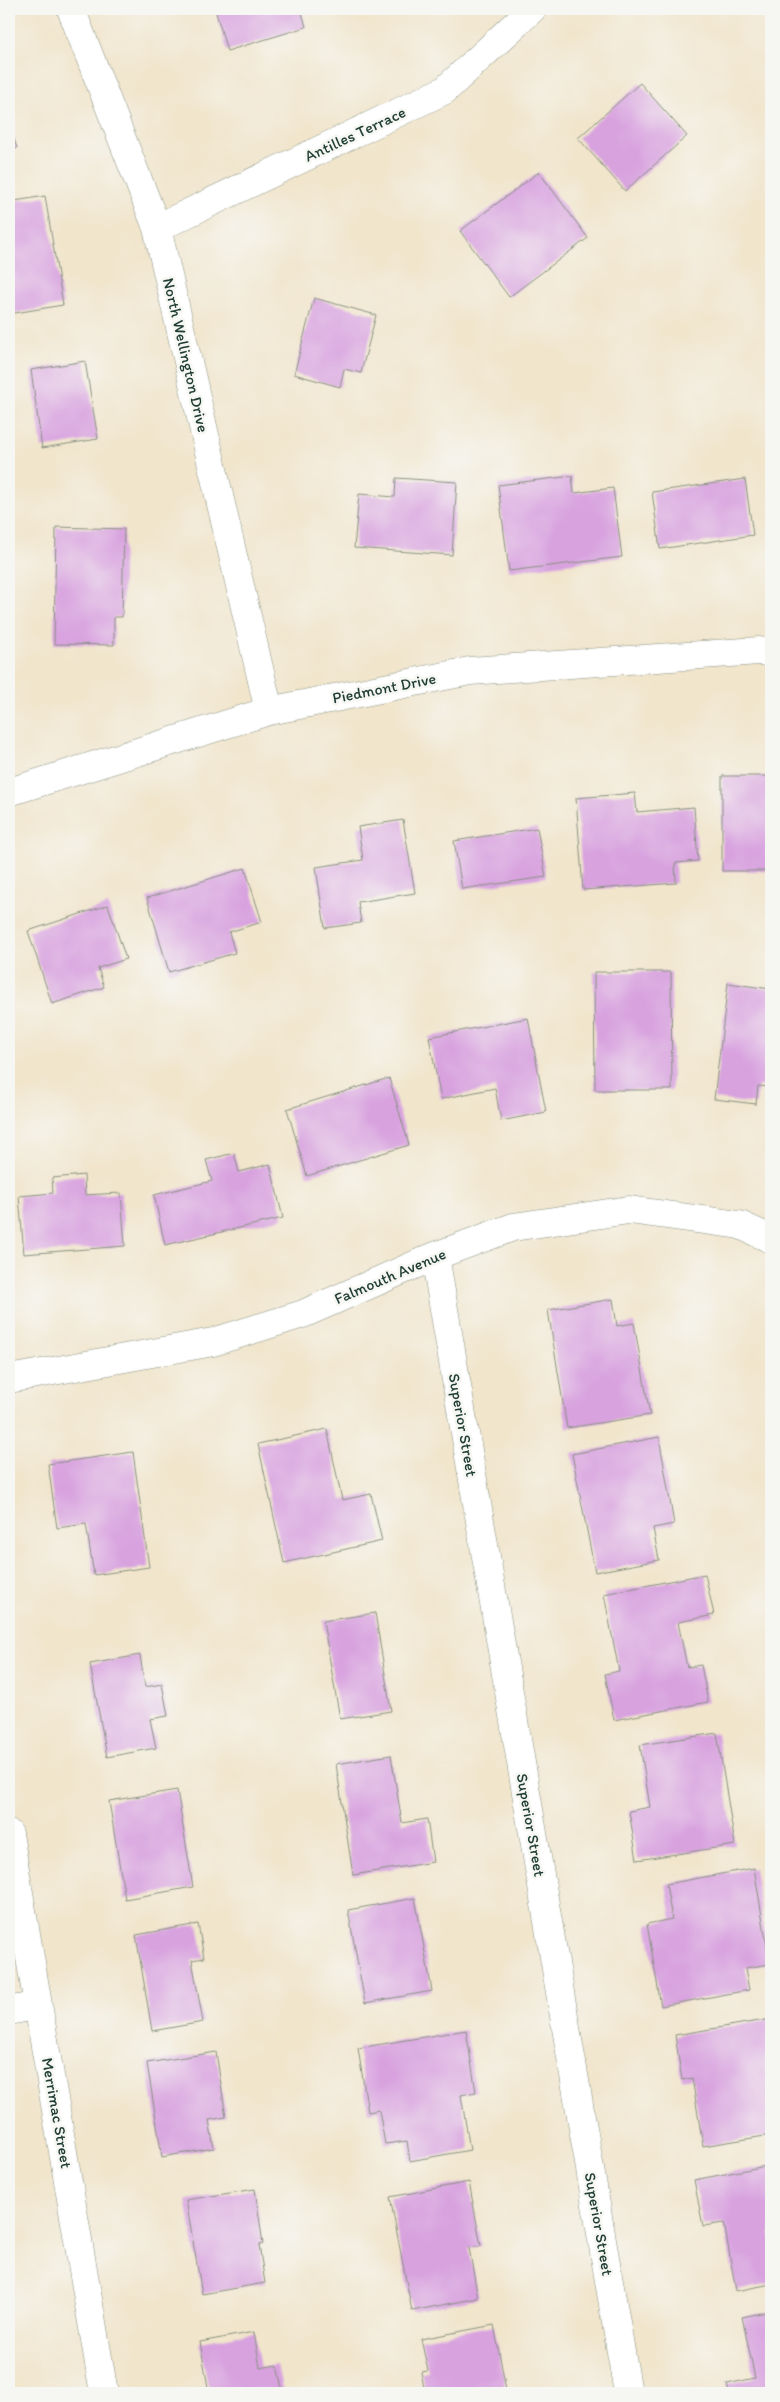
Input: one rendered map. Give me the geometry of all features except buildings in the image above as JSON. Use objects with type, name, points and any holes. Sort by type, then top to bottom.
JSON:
[{"type":"street","name":"North Wellington Drive","points":[[72,9],[157,228],[269,711]]},
{"type":"street","name":"Antilles Terrace","points":[[157,228],[446,90],[532,9]]},
{"type":"street","name":"Piedmont Drive","points":[[9,792],[269,711],[470,671],[760,651],[771,653]]},
{"type":"street","name":"Falmouth Avenue","points":[[9,1379],[214,1342],[303,1314],[434,1256],[513,1227],[629,1210],[740,1225],[771,1239]]},
{"type":"street","name":"Superior Street","points":[[434,1256],[628,2393]]},
{"type":"street","name":"Merrimac Street","points":[[9,1834],[104,2393]]},
{"type":"street","points":[[9,2011],[38,2006]]}]
